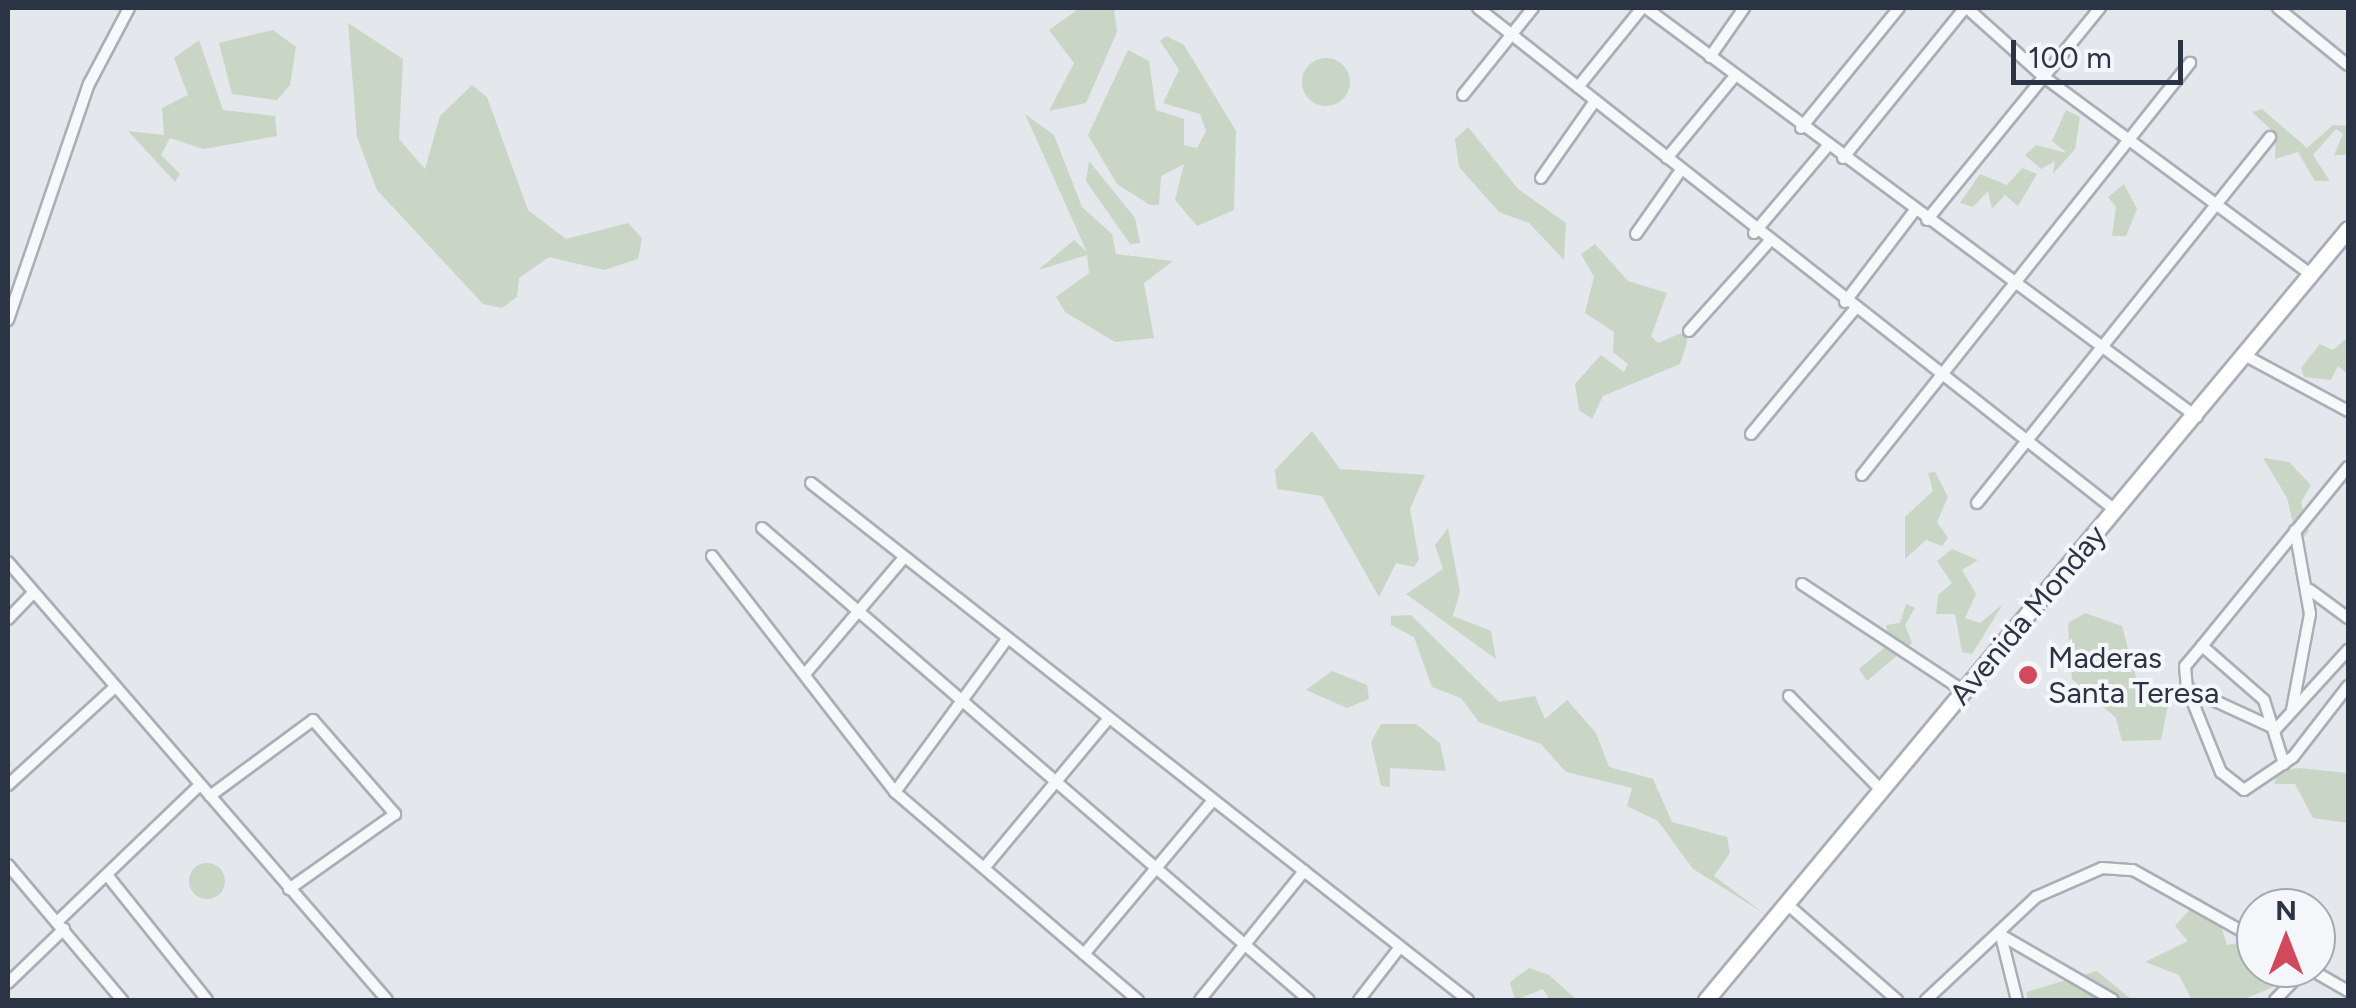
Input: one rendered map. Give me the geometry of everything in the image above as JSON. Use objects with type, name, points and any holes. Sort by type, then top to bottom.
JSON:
[{"type":"main road","name":"Avenida Monday","points":[[1706,1000],[2197,417],[2348,229]]},
{"type":"street","points":[[8,320],[11,298],[88,84],[129,8]]},
{"type":"street","points":[[1478,8],[1668,158],[1767,244],[2026,437],[2115,510]]},
{"type":"street","points":[[1463,96],[1533,8]]},
{"type":"street","points":[[1578,88],[1644,8],[1827,147],[2014,277],[2197,417]]},
{"type":"street","points":[[1710,57],[1744,8]]},
{"type":"street","points":[[1801,128],[1899,8]]},
{"type":"street","points":[[1843,158],[1966,8],[2044,77],[2134,137],[2310,274]]},
{"type":"street","points":[[1928,220],[2100,8]]},
{"type":"street","points":[[2278,8],[2348,65]]},
{"type":"street","points":[[1862,475],[1938,372],[2134,137],[2190,63]]},
{"type":"street","points":[[1668,158],[1734,78]]},
{"type":"street","points":[[1541,178],[1595,101]]},
{"type":"street","points":[[1977,503],[2102,343],[2222,204],[2270,137]]},
{"type":"street","points":[[1754,233],[1827,147]]},
{"type":"street","points":[[1636,234],[1681,170]]},
{"type":"street","points":[[1750,434],[1850,306],[1914,210]]},
{"type":"street","points":[[1690,332],[1767,244]]},
{"type":"street","points":[[2246,356],[2348,411]]},
{"type":"street","points":[[2348,467],[2185,666],[2187,688],[2221,772],[2244,790],[2284,764],[2348,686]]},
{"type":"street","points":[[811,483],[1468,1000]]},
{"type":"street","points":[[762,528],[1309,1000]]},
{"type":"street","points":[[2292,710],[2310,590],[2295,530]]},
{"type":"street","points":[[712,556],[895,792],[1138,1000]]},
{"type":"street","points":[[806,674],[903,558]]},
{"type":"street","points":[[8,562],[387,1000]]},
{"type":"street","points":[[1802,584],[1965,692]]},
{"type":"street","points":[[2310,590],[2348,618]]},
{"type":"street","points":[[8,619],[32,594]]},
{"type":"street","points":[[895,792],[1007,639]]},
{"type":"street","points":[[2202,646],[2264,700],[2284,764]]},
{"type":"street","points":[[2276,729],[2348,650]]},
{"type":"street","points":[[8,785],[114,688]]},
{"type":"street","points":[[2187,688],[2276,729]]},
{"type":"street","points":[[1789,696],[1884,792]]},
{"type":"street","points":[[984,868],[1109,718]]},
{"type":"street","points":[[210,796],[313,720],[395,814],[289,889]]},
{"type":"street","points":[[8,984],[108,875],[200,785]]},
{"type":"street","points":[[1084,954],[1213,800]]},
{"type":"street","points":[[8,865],[61,925],[116,999]]},
{"type":"street","points":[[1926,1000],[2045,891],[2119,868],[2236,929]]},
{"type":"street","points":[[1200,1000],[1304,872]]},
{"type":"street","points":[[108,875],[207,1000]]},
{"type":"street","points":[[1788,904],[1898,1000]]},
{"type":"street","points":[[2001,935],[2017,1000]]},
{"type":"street","points":[[2001,935],[2113,1000]]},
{"type":"street","points":[[1359,1000],[1400,947]]},
{"type":"green space","points":[[1080,8],[1114,8],[1117,32],[1086,103],[1049,111],[1074,63],[1049,30]]},
{"type":"green space","points":[[348,23],[403,59],[399,139],[425,169],[440,116],[472,85],[487,97],[528,210],[566,239],[628,223],[642,238],[638,259],[604,270],[549,257],[519,278],[517,297],[502,308],[483,304],[377,190],[357,137]]},
{"type":"green space","points":[[273,30],[296,47],[290,85],[277,100],[232,94],[219,43]]},
{"type":"green space","points":[[1166,36],[1184,45],[1236,131],[1234,210],[1197,226],[1175,200],[1184,164],[1161,176],[1159,205],[1150,205],[1117,184],[1088,135],[1128,50],[1149,61],[1156,110],[1184,119],[1184,145],[1197,148],[1206,131],[1200,114],[1163,103],[1179,70],[1160,41]]},
{"type":"green space","points":[[199,40],[223,110],[275,116],[277,136],[203,149],[170,138],[161,155],[180,174],[175,182],[128,131],[164,135],[162,108],[188,95],[174,58]]},
{"type":"green space","points":[[1326,58],[1343,65],[1350,82],[1343,99],[1326,106],[1309,99],[1302,82],[1309,65]]},
{"type":"green space","points":[[2262,109],[2307,148],[2333,125],[2346,126],[2348,155],[2334,155],[2343,134],[2336,129],[2313,155],[2330,181],[2315,181],[2298,152],[2275,159],[2276,134],[2252,112]]},
{"type":"green space","points":[[2066,110],[2080,117],[2075,149],[2053,174],[2055,161],[2041,169],[2025,155],[2036,145],[2067,153],[2052,141]]},
{"type":"green space","points":[[1025,114],[1054,135],[1082,207],[1112,234],[1116,254],[1173,261],[1144,283],[1154,338],[1115,342],[1065,312],[1056,297],[1089,273],[1087,255],[1038,270],[1074,240],[1087,252]]},
{"type":"green space","points":[[1468,127],[1518,189],[1566,223],[1564,260],[1529,223],[1499,212],[1459,167],[1455,139]]},
{"type":"green space","points":[[1089,161],[1135,218],[1140,243],[1130,244],[1086,181]]},
{"type":"green space","points":[[2022,168],[2037,174],[2018,206],[2005,195],[1992,209],[1988,191],[1973,207],[1960,203],[1980,174],[2007,185]]},
{"type":"green space","points":[[2124,184],[2137,209],[2126,236],[2112,236],[2116,207],[2108,197]]},
{"type":"green space","points":[[1595,244],[1628,281],[1667,293],[1651,336],[1658,343],[1686,331],[1687,342],[1680,364],[1603,396],[1592,419],[1579,410],[1575,384],[1601,355],[1624,372],[1628,364],[1613,352],[1614,332],[1585,313],[1594,277],[1581,254]]},
{"type":"green space","points":[[2348,337],[2348,374],[2338,366],[2331,380],[2304,377],[2301,368],[2320,344],[2333,350]]},
{"type":"green space","points":[[1312,431],[1340,469],[1425,475],[1410,509],[1419,559],[1414,567],[1396,563],[1379,597],[1322,496],[1277,489],[1275,470]]},
{"type":"green space","points":[[2263,458],[2289,462],[2311,485],[2301,502],[2309,531],[2298,544],[2287,498]]},
{"type":"green space","points":[[1935,472],[1948,497],[1937,522],[1948,538],[1942,546],[1926,540],[1905,559],[1905,517],[1933,491],[1928,473]]},
{"type":"green space","points":[[1448,528],[1460,591],[1453,616],[1491,631],[1496,659],[1406,594],[1443,569],[1435,545]]},
{"type":"green space","points":[[1952,549],[1978,560],[1962,570],[1976,594],[1965,618],[1980,623],[2003,604],[1972,654],[1962,652],[1955,614],[1936,614],[1938,595],[1952,583],[1937,561]]},
{"type":"green space","points":[[1906,604],[1915,608],[1905,625],[1912,643],[1867,681],[1859,669],[1890,643],[1886,625],[1900,623]]},
{"type":"green space","points":[[2085,613],[2122,626],[2137,681],[2168,705],[2161,740],[2122,741],[2116,718],[2072,679],[2068,623]]},
{"type":"green space","points":[[1411,615],[1499,702],[1535,696],[1545,719],[1567,700],[1596,733],[1609,767],[1653,779],[1672,822],[1727,837],[1730,853],[1714,876],[1765,914],[1693,869],[1658,821],[1627,806],[1632,788],[1566,772],[1541,744],[1479,722],[1461,698],[1432,687],[1414,637],[1391,625],[1391,616]]},
{"type":"green space","points":[[1332,671],[1367,685],[1369,699],[1347,708],[1306,690]]},
{"type":"green space","points":[[1381,724],[1416,724],[1440,743],[1446,771],[1390,768],[1390,787],[1381,786],[1371,742]]},
{"type":"green space","points":[[2298,768],[2348,773],[2348,823],[2313,818],[2295,784],[2274,784],[2279,772]]},
{"type":"green space","points":[[207,863],[220,868],[225,881],[220,894],[207,899],[194,894],[189,881],[194,868]]},
{"type":"green space","points":[[2200,898],[2216,909],[2227,945],[2236,943],[2236,988],[2271,988],[2242,1000],[2192,1000],[2179,975],[2145,962],[2188,941],[2175,926]]},
{"type":"green space","points":[[1529,968],[1549,975],[1577,1000],[1550,1000],[1543,989],[1515,1000],[1510,982]]},
{"type":"green space","points":[[2097,971],[2132,1000],[2028,1000],[2026,992]]},
{"type":"place","name":"Maderas Santa Teresa","points":[[2028,675]]}]
